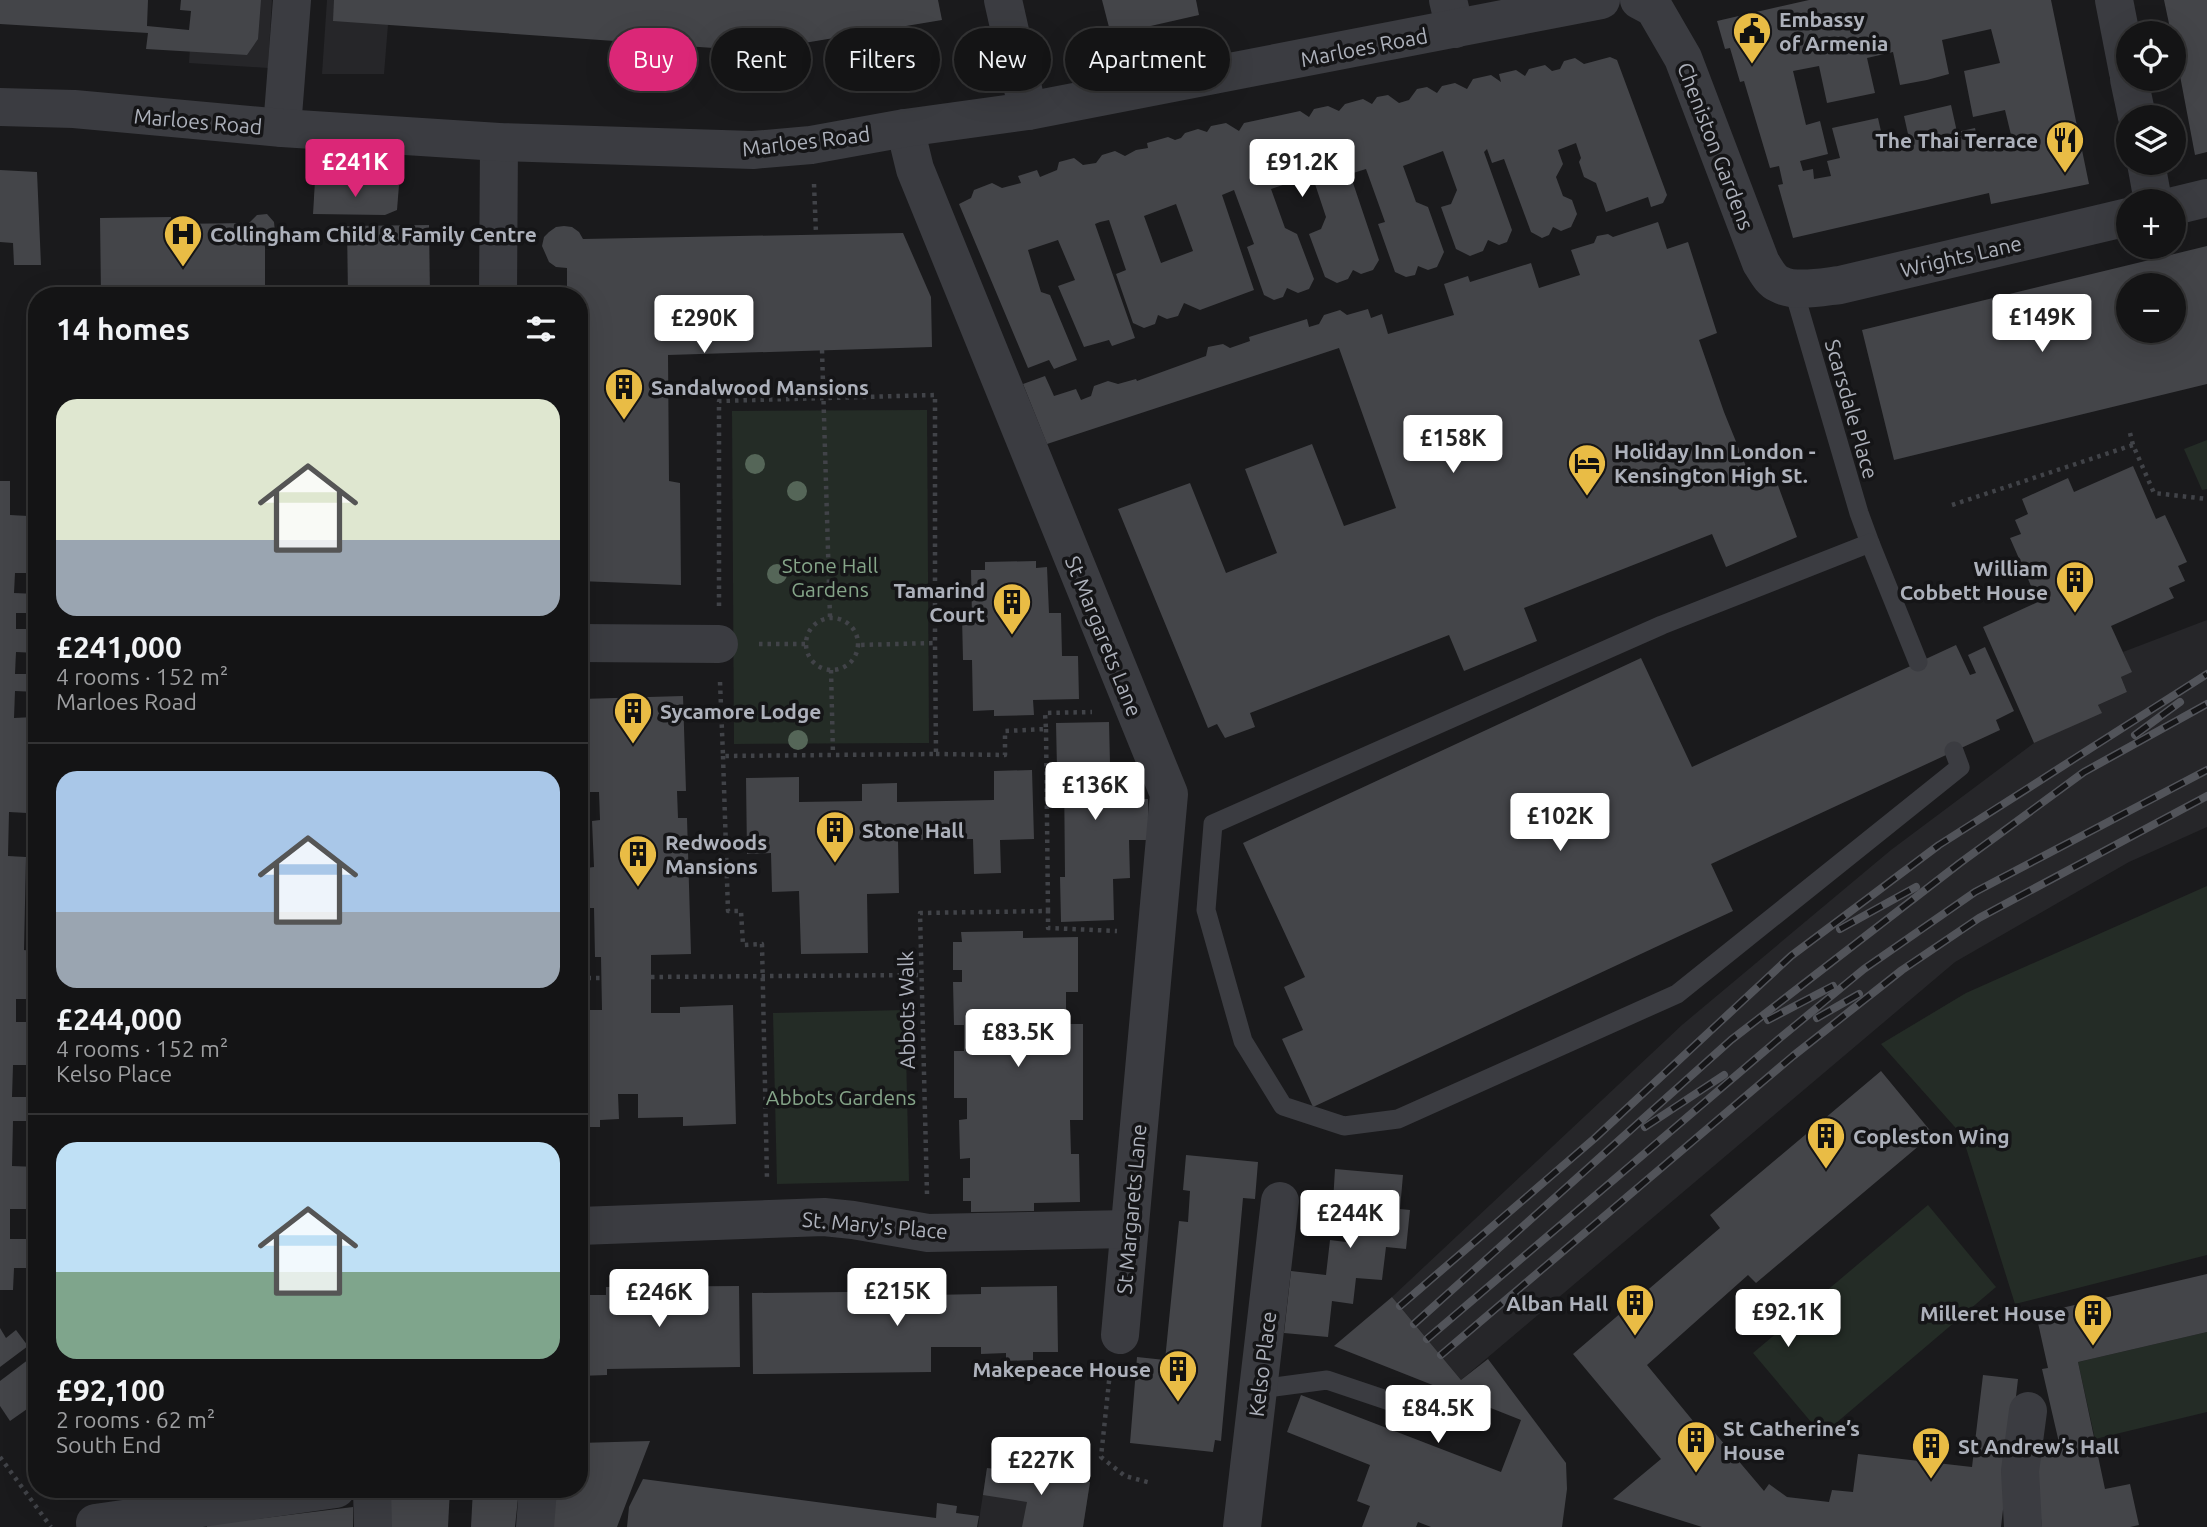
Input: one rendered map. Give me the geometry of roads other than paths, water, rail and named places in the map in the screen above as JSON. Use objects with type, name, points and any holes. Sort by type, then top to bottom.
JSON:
[{"type":"street","points":[[282,128],[292,0]]},
{"type":"street","points":[[1003,0],[1028,111]]},
{"type":"street","name":"Marloes Road","points":[[0,107],[74,109],[282,128],[499,142],[753,150],[811,145],[905,128],[1028,111],[1452,15],[1601,0]]},
{"type":"street","name":"Cheniston Gardens","points":[[1639,0],[1654,9],[1683,58],[1761,262],[1769,276],[1779,285],[1793,288]]},
{"type":"street","points":[[2114,0],[2118,21]]},
{"type":"street","name":"St Margarets Lane","points":[[905,128],[915,169],[1169,794],[1120,1335]]},
{"type":"street","points":[[498,287],[499,142]]},
{"type":"street","points":[[2186,203],[2207,198]]},
{"type":"street","name":"Wrights Lane","points":[[1793,288],[1840,285],[2116,220]]},
{"type":"street","points":[[588,643],[719,644]]},
{"type":"street","name":"Kelso Place","points":[[1242,1527],[1280,1201]]},
{"type":"street","name":"St. Mary's Place","points":[[588,1226],[834,1218],[928,1233],[1129,1229]]},
{"type":"street","points":[[2023,1527],[2020,1471],[2028,1411]]},
{"type":"street","points":[[93,1525],[275,1498]]},
{"type":"street","points":[[372,1498],[373,1527]]},
{"type":"street","points":[[535,1527],[537,1498]]},
{"type":"lane","name":"Scarsdale Place","points":[[1793,288],[1859,513],[1918,662]]},
{"type":"lane","points":[[1870,543],[1662,625],[1213,824],[1206,910],[1243,1041],[1283,1106],[1344,1126],[1398,1119],[1677,994],[1960,767],[1954,751]]},
{"type":"lane","points":[[1259,1389],[1327,1380],[1443,1419]]},
{"type":"railway","points":[[1400,1306],[1595,1138],[1791,956],[1939,845],[2207,674]]},
{"type":"railway","points":[[2135,735],[2180,702]]},
{"type":"railway","points":[[1414,1324],[1731,1040],[1960,863],[2084,772],[2207,704]]},
{"type":"railway","points":[[1427,1339],[1864,969],[1975,892],[2207,770]]},
{"type":"railway","points":[[1441,1355],[1793,1056],[1902,970],[1979,918],[2207,796]]},
{"type":"railway","points":[[1840,929],[1916,887]]},
{"type":"railway","points":[[1768,1020],[1833,986]]},
{"type":"railway","points":[[1817,1018],[1859,994]]},
{"type":"railway","points":[[1645,1127],[1724,1075]]},
{"type":"place","name":"Embassy of Armenia","points":[[1752,65]]},
{"type":"place","name":"The Thai Terrace","points":[[2065,174]]},
{"type":"place","name":"Collingham Child & Family Centre","points":[[183,268]]},
{"type":"place","name":"Sandalwood Mansions","points":[[624,421]]},
{"type":"place","name":"Holiday Inn London - Kensington High St.","points":[[1587,497]]},
{"type":"place","name":"William Cobbett House","points":[[2075,614]]},
{"type":"place","name":"Tamarind Court","points":[[1012,636]]},
{"type":"place","name":"Sycamore Lodge","points":[[633,745]]},
{"type":"place","name":"Stone Hall","points":[[835,864]]},
{"type":"place","name":"Redwoods Mansions","points":[[638,888]]},
{"type":"place","name":"Copleston Wing","points":[[1826,1170]]},
{"type":"place","name":"Alban Hall","points":[[1635,1337]]},
{"type":"place","name":"Milleret House","points":[[2093,1347]]},
{"type":"place","name":"Makepeace House","points":[[1178,1403]]},
{"type":"place","name":"St Catherine’s House","points":[[1696,1474]]},
{"type":"place","name":"St Andrew’s Hall","points":[[1931,1480]]},
{"type":"park label","name":"Stone Hall Gardens","points":[[830,577]]},
{"type":"park label","name":"Abbots Gardens","points":[[841,1097]]}]
